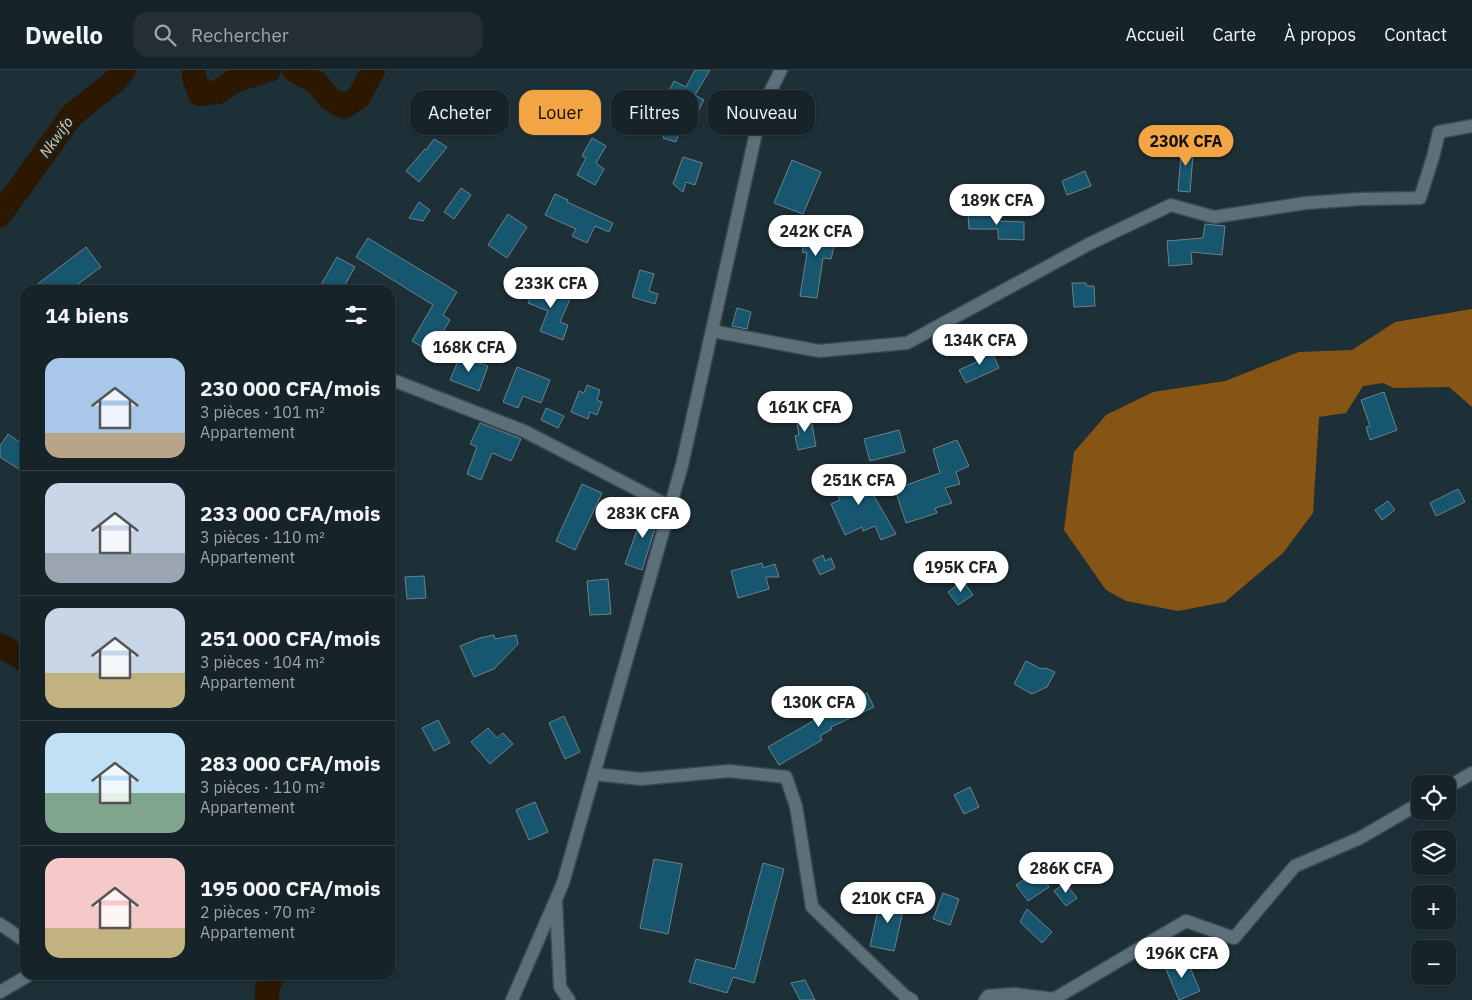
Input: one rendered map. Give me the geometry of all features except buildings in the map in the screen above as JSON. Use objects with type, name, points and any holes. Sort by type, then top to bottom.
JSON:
[{"type":"street","points":[[512,1000],[563,883],[682,465],[761,110],[781,70]]},
{"type":"street","points":[[712,331],[819,351],[907,343],[1089,244],[1171,206],[1214,217],[1306,204],[1420,198],[1439,132],[1472,126]]},
{"type":"street","points":[[395,381],[524,431],[670,507]]},
{"type":"street","points":[[594,774],[641,779],[729,771],[786,777],[796,806],[812,907],[905,996],[912,1000]]},
{"type":"street","points":[[1456,782],[1472,773]]},
{"type":"street","points":[[985,1000],[988,996],[1014,994],[1054,998],[1186,921],[1234,938],[1295,866],[1360,838],[1411,808]]},
{"type":"street","points":[[556,899],[560,987],[569,1000]]},
{"type":"street","points":[[0,924],[20,938]]},
{"type":"street","points":[[0,992],[20,980]]},
{"type":"shaded area","points":[[1472,309],[1472,407],[1449,387],[1394,388],[1383,383],[1363,386],[1346,413],[1319,417],[1313,513],[1283,553],[1225,602],[1178,611],[1126,601],[1106,590],[1064,530],[1074,452],[1106,415],[1153,392],[1225,381],[1299,352],[1352,350],[1395,322]]},
{"type":"waterway","name":"Nkwifo","points":[[0,215],[72,115],[116,80],[124,70]]},
{"type":"waterway","name":"Nkwifo","points":[[194,70],[194,77],[200,94],[218,92],[234,81],[269,70]]},
{"type":"waterway","name":"Nkwifo","points":[[294,70],[317,83],[329,98],[344,107],[359,97],[373,70]]},
{"type":"waterway","name":"Nkwifo","points":[[0,645],[20,657]]},
{"type":"waterway","name":"Nkwifo","points":[[267,1000],[267,989],[271,980]]}]
